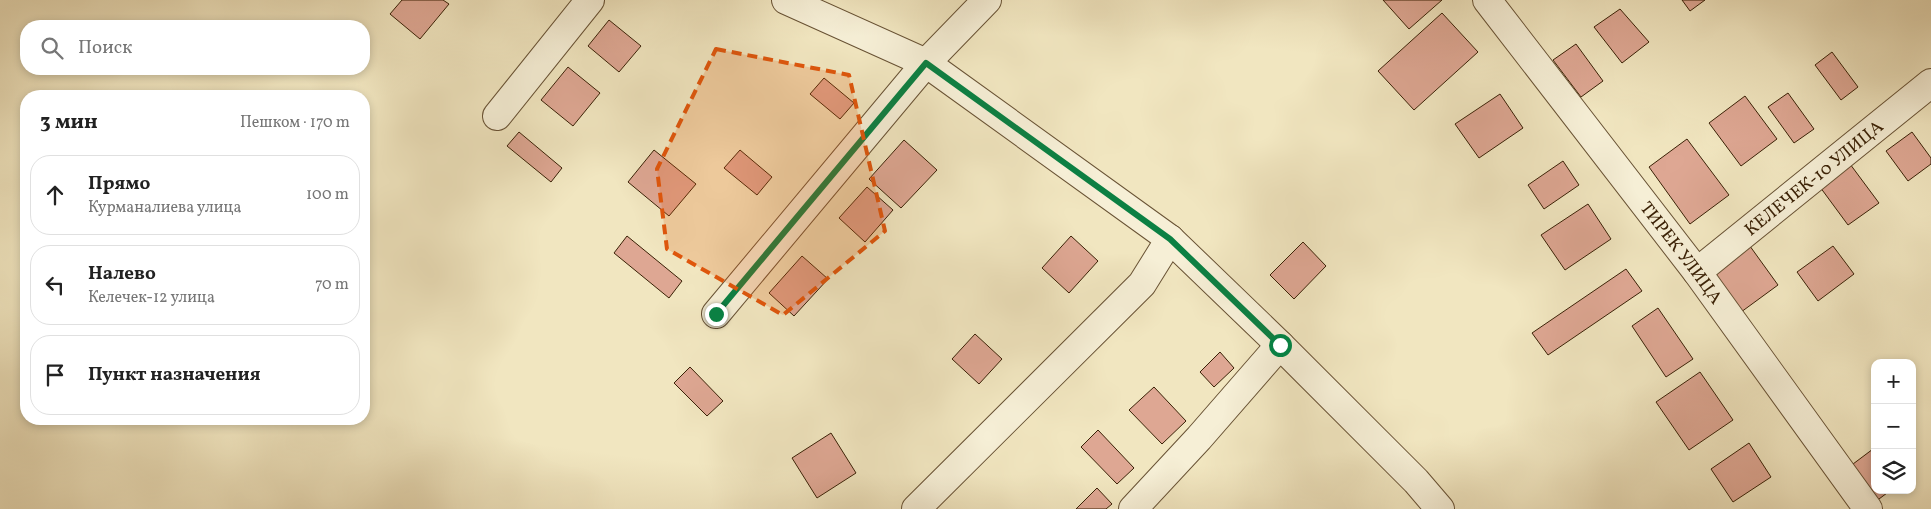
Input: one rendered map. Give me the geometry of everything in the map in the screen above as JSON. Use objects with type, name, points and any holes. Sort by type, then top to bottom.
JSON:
[{"type":"street","points":[[497,116],[590,0]]},
{"type":"street","points":[[786,0],[926,63],[1170,239],[1280,345],[1416,481],[1440,509]]},
{"type":"street","points":[[716,314],[926,63],[988,0]]},
{"type":"street","name":"ТИРЕК УЛИЦА","points":[[1488,0],[1697,272],[1868,509]]},
{"type":"street","name":"КЕЛЕЧЕК-10 УЛИЦА","points":[[1697,272],[1931,83]]},
{"type":"street","points":[[916,509],[1142,284],[1170,239]]},
{"type":"street","points":[[1133,509],[1199,438],[1280,345]]},
{"type":"highlighted area","points":[[716,49],[849,75],[885,231],[783,315],[667,249],[657,169]]},
{"type":"building","points":[[402,0],[443,0],[449,4],[420,39],[390,14]]},
{"type":"building","points":[[1383,0],[1442,0],[1409,29]]},
{"type":"building","points":[[1682,0],[1705,0],[1690,11]]},
{"type":"building","points":[[1620,9],[1649,42],[1622,63],[1594,27]]},
{"type":"building","points":[[1442,13],[1478,52],[1414,110],[1378,71]]},
{"type":"building","points":[[609,20],[641,46],[619,72],[588,46]]},
{"type":"building","points":[[1576,44],[1603,81],[1581,97],[1553,60]]},
{"type":"building","points":[[1832,52],[1858,87],[1841,100],[1815,65]]},
{"type":"building","points":[[568,67],[600,93],[573,126],[541,100]]},
{"type":"building","points":[[824,78],[854,103],[840,119],[810,94]]},
{"type":"building","points":[[1788,93],[1814,129],[1794,143],[1768,107]]},
{"type":"building","points":[[1500,94],[1523,128],[1479,158],[1455,124]]},
{"type":"building","points":[[1745,96],[1777,139],[1741,166],[1709,123]]},
{"type":"building","points":[[519,132],[562,168],[551,182],[507,146]]},
{"type":"building","points":[[1912,132],[1931,158],[1931,164],[1908,181],[1886,151]]},
{"type":"building","points":[[1687,139],[1729,195],[1690,224],[1649,167]]},
{"type":"building","points":[[904,140],[937,170],[901,208],[869,179]]},
{"type":"building","points":[[654,150],[696,184],[669,216],[628,182]]},
{"type":"building","points":[[740,150],[772,177],[757,195],[724,168]]},
{"type":"building","points":[[1563,161],[1579,185],[1544,209],[1528,185]]},
{"type":"building","points":[[1850,164],[1879,203],[1848,225],[1820,187]]},
{"type":"building","points":[[867,187],[893,210],[865,242],[839,218]]},
{"type":"building","points":[[1588,204],[1611,239],[1565,270],[1541,235]]},
{"type":"building","points":[[627,236],[682,281],[669,298],[614,253]]},
{"type":"building","points":[[1071,236],[1098,261],[1069,293],[1042,268]]},
{"type":"building","points":[[1303,242],[1326,266],[1294,299],[1270,275]]},
{"type":"building","points":[[1747,242],[1778,285],[1737,315],[1705,272]]},
{"type":"building","points":[[1833,246],[1854,274],[1818,301],[1797,272]]},
{"type":"building","points":[[802,256],[828,279],[794,316],[769,293]]},
{"type":"building","points":[[1626,269],[1642,291],[1548,355],[1532,333]]},
{"type":"building","points":[[1658,308],[1693,359],[1666,377],[1632,326]]},
{"type":"building","points":[[975,334],[1002,359],[979,384],[952,359]]},
{"type":"building","points":[[1220,352],[1234,368],[1214,387],[1200,372]]},
{"type":"building","points":[[690,367],[723,401],[707,416],[674,383]]},
{"type":"building","points":[[1700,372],[1733,420],[1689,450],[1656,402]]},
{"type":"building","points":[[1154,387],[1186,421],[1162,444],[1129,410]]},
{"type":"building","points":[[1098,430],[1134,468],[1117,484],[1081,447]]},
{"type":"building","points":[[831,433],[856,473],[817,498],[792,458]]},
{"type":"building","points":[[1749,443],[1771,477],[1733,502],[1711,469]]},
{"type":"building","points":[[1871,450],[1871,494],[1886,494],[1875,502],[1849,467]]},
{"type":"building","points":[[1097,488],[1112,504],[1106,509],[1076,509]]},
{"type":"route","points":[[716,314],[926,63],[1170,239],[1280,345]]}]
